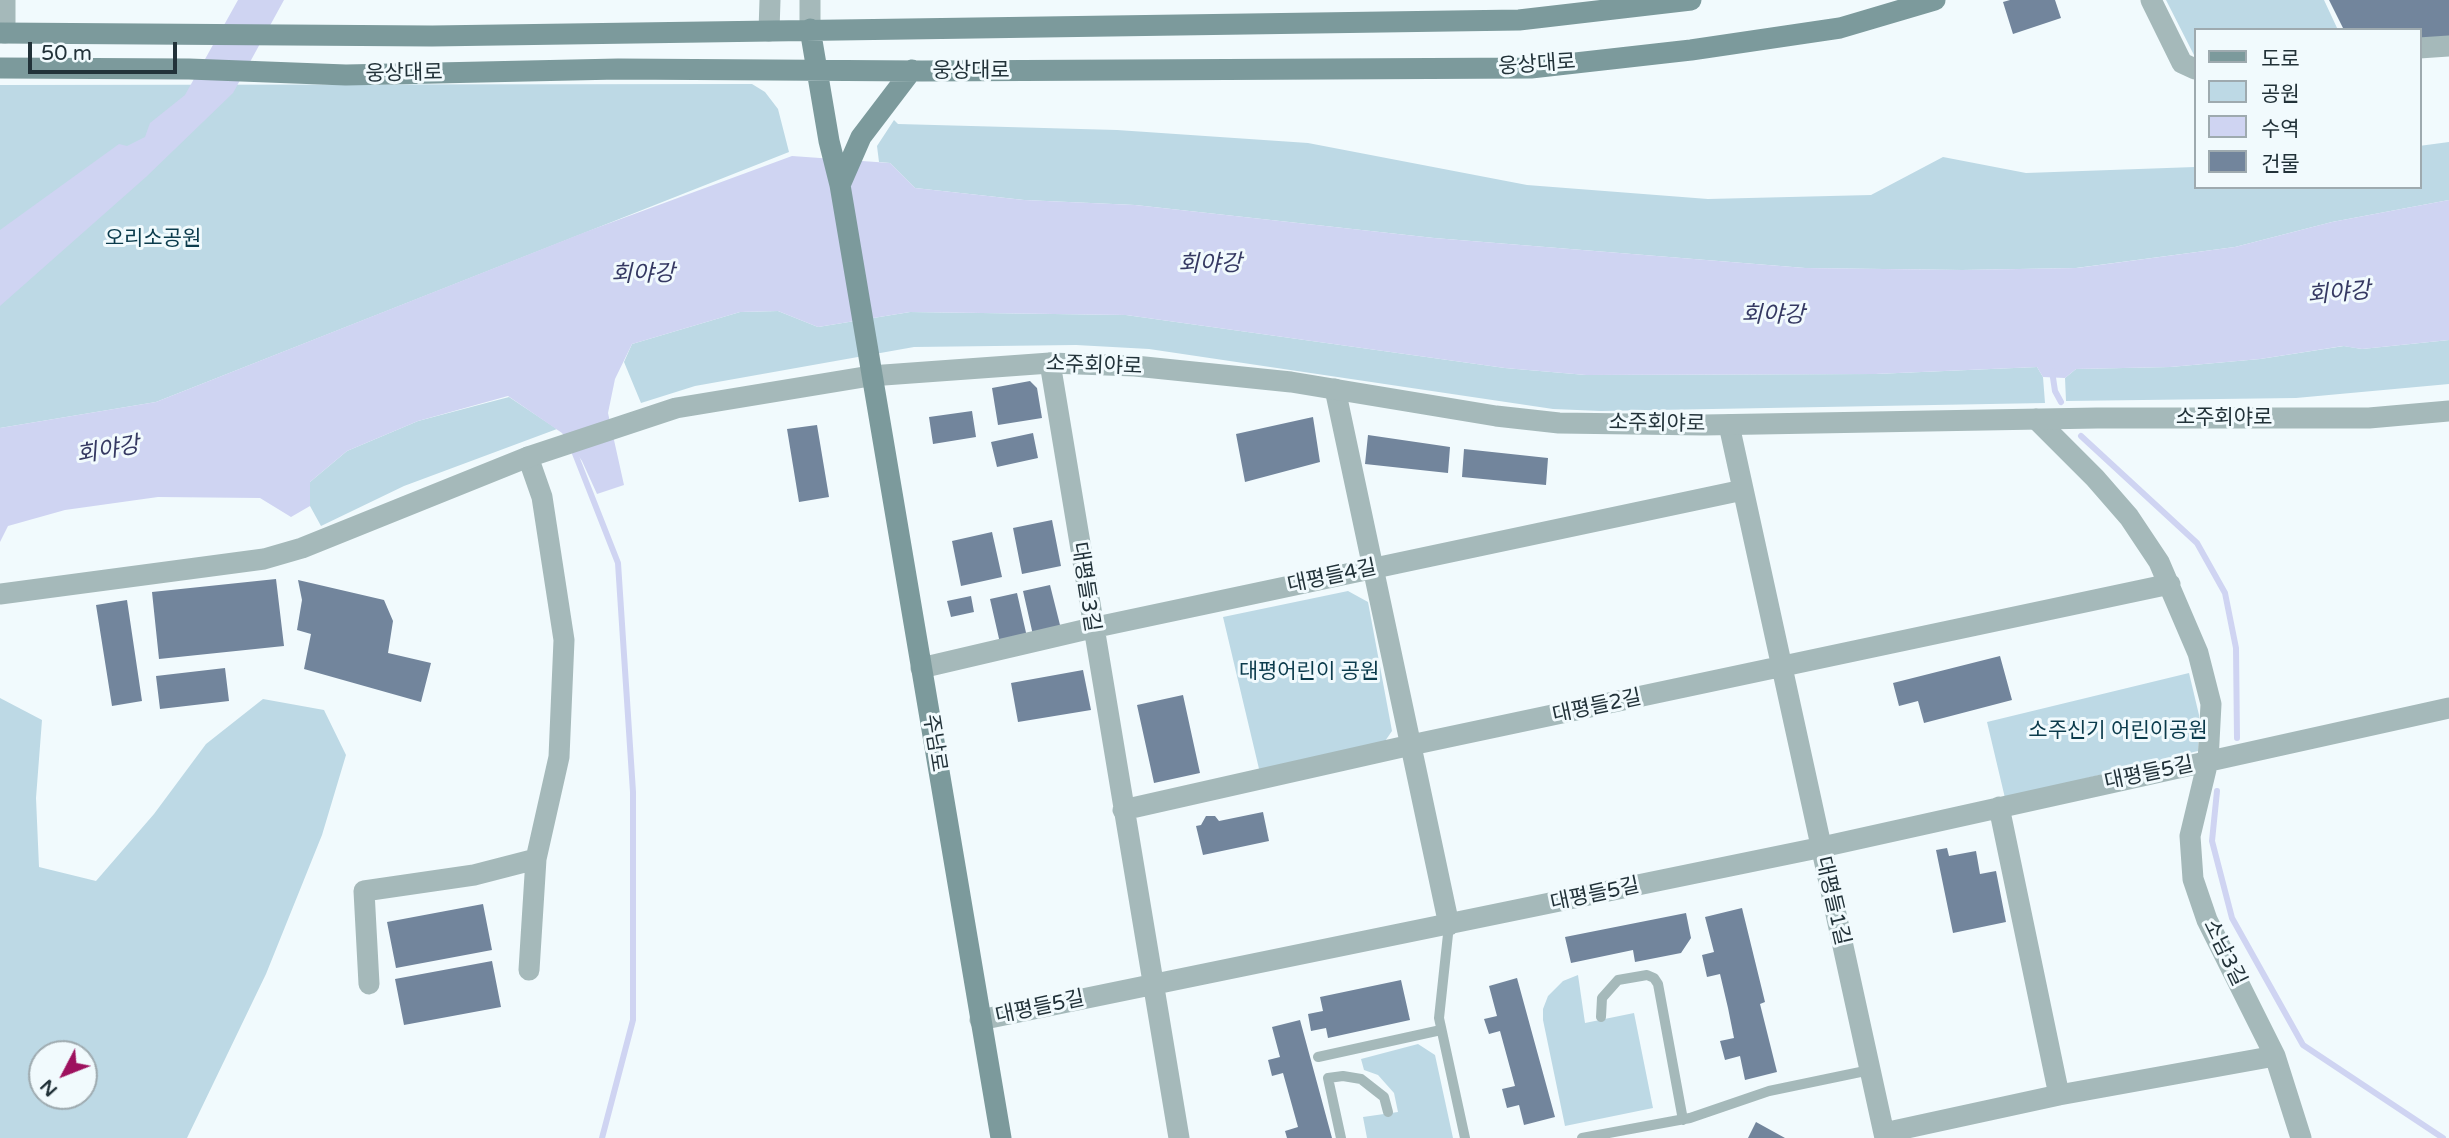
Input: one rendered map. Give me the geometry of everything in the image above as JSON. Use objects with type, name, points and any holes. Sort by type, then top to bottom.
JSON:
[{"type":"main road","name":"웅상대로","points":[[2,33],[432,36],[1519,20],[1691,0]]},
{"type":"main road","name":"웅상대로","points":[[0,68],[189,69],[346,75],[618,69],[1531,68],[1691,50],[1840,28],[1935,0]]},
{"type":"main road","name":"주남로","points":[[810,30],[828,141],[840,185],[865,348],[1001,1138]]},
{"type":"main road","points":[[840,185],[861,136],[912,70]]},
{"type":"street","points":[[2,33],[5,0]]},
{"type":"street","points":[[769,32],[770,0]]},
{"type":"street","points":[[810,0],[810,30]]},
{"type":"street","points":[[2151,0],[2182,64],[2194,69]]},
{"type":"street","points":[[2421,48],[2449,46]]},
{"type":"street","name":"소주회야로","points":[[0,594],[264,559],[302,548],[532,456],[648,417],[704,401],[870,376],[1050,363],[1135,366],[1335,389],[1559,423],[1730,425],[2036,419],[2369,418],[2449,411]]},
{"type":"street","name":"대평들3길","points":[[1050,363],[1091,628],[1179,1138]]},
{"type":"street","points":[[1335,389],[1449,925]]},
{"type":"street","name":"소남3길","points":[[2036,419],[2129,517],[2170,584],[2198,653],[2211,705],[2208,761],[2190,836],[2193,879],[2207,920],[2275,1056],[2301,1138]]},
{"type":"street","name":"대평들1길","points":[[1730,425],[1884,1136],[2059,1095],[2275,1056]]},
{"type":"street","points":[[529,970],[536,859],[559,757],[564,640],[542,497],[532,456]]},
{"type":"street","name":"대평들4길","points":[[921,668],[1091,628],[1744,491]]},
{"type":"street","points":[[1783,668],[2170,584]]},
{"type":"street","name":"대평들2길","points":[[1411,745],[1783,668]]},
{"type":"street","points":[[2208,761],[2449,708]]},
{"type":"street","points":[[1123,810],[1411,745]]},
{"type":"street","name":"대평들5길","points":[[980,1020],[1820,847],[2208,761]]},
{"type":"street","points":[[1999,807],[2059,1095]]},
{"type":"street","points":[[369,984],[364,891],[474,875],[536,859]]},
{"type":"lane","points":[[1449,925],[1439,1018],[1465,1138]]},
{"type":"lane","points":[[1601,1017],[1602,998],[1618,980],[1647,975],[1654,978],[1658,984],[1683,1120]]},
{"type":"lane","points":[[1318,1057],[1441,1030]]},
{"type":"lane","points":[[1582,1138],[1683,1120],[1769,1091],[1870,1070]]},
{"type":"lane","points":[[1341,1138],[1328,1078],[1343,1076],[1361,1079],[1384,1097],[1388,1112]]},
{"type":"green space","points":[[2166,0],[2324,0],[2337,28],[2194,28],[2194,55]]},
{"type":"green space","name":"오리소공원","points":[[752,84],[765,92],[778,109],[789,152],[156,402],[0,428],[0,85]]},
{"type":"green space","points":[[894,120],[898,124],[1117,130],[1308,143],[1527,185],[1708,199],[1871,195],[1943,157],[2026,173],[2194,167],[2194,189],[2421,189],[2421,146],[2449,142],[2449,200],[2332,222],[2235,247],[2076,268],[1805,268],[1434,238],[1135,205],[1024,200],[915,188],[890,163],[879,162],[877,146]]},
{"type":"green space","points":[[778,311],[818,327],[910,312],[1126,315],[1505,368],[1586,375],[1875,374],[2037,367],[2043,377],[2045,403],[1601,411],[1553,409],[1149,349],[1076,345],[914,347],[695,386],[641,403],[624,362],[632,344],[740,312]]},
{"type":"green space","points":[[2449,340],[2449,384],[2296,398],[2066,401],[2065,378],[2076,369],[2170,367],[2260,359],[2344,346],[2362,349]]},
{"type":"green space","points":[[509,397],[557,429],[404,486],[321,526],[310,506],[310,482],[347,451],[418,421]]},
{"type":"green space","name":"대평어린이 공원","points":[[1348,591],[1368,602],[1392,731],[1383,744],[1260,773],[1223,617]]},
{"type":"green space","name":"소주신기 어린이공원","points":[[2189,673],[2199,715],[2198,751],[2005,798],[1987,722]]},
{"type":"green space","points":[[0,698],[42,720],[36,798],[39,867],[96,881],[154,814],[206,744],[263,699],[324,710],[346,755],[322,835],[266,974],[187,1138],[0,1138]]},
{"type":"green space","points":[[1578,975],[1585,1023],[1634,1013],[1653,1108],[1565,1126],[1543,1009],[1548,996],[1563,981]]},
{"type":"green space","points":[[1418,1044],[1435,1055],[1453,1138],[1367,1138],[1363,1117],[1398,1112],[1394,1093],[1378,1075],[1364,1070],[1361,1059]]},
{"type":"water","points":[[238,0],[284,0],[233,93],[146,177],[0,306],[0,230],[119,144],[127,146],[145,137],[150,123],[185,95]]},
{"type":"water","name":"회야강","points":[[792,156],[890,163],[915,188],[1024,200],[1135,205],[1434,238],[1805,268],[2077,268],[2235,247],[2332,222],[2449,200],[2449,340],[2362,349],[2343,346],[2260,359],[2170,367],[2076,369],[2065,378],[2043,377],[2037,367],[1875,374],[1586,375],[1505,368],[1126,315],[910,312],[818,327],[778,311],[740,312],[632,344],[615,379],[608,413],[624,485],[597,494],[582,461],[562,433],[508,396],[418,421],[347,451],[310,482],[310,506],[291,517],[260,498],[158,497],[65,510],[8,526],[0,542],[0,428],[156,402],[588,231]]},
{"type":"building","points":[[2055,0],[2061,18],[2013,34],[2003,2]]},
{"type":"building","points":[[2329,0],[2449,0],[2449,42],[2421,45],[2421,28],[2343,28]]},
{"type":"building","points":[[1030,381],[1037,388],[1042,418],[998,425],[992,388]]},
{"type":"building","points":[[972,411],[976,437],[933,444],[929,417]]},
{"type":"building","points":[[1313,417],[1320,462],[1245,482],[1236,434]]},
{"type":"building","points":[[817,425],[829,497],[799,502],[787,429]]},
{"type":"building","points":[[1033,433],[1038,458],[997,467],[991,442]]},
{"type":"building","points":[[1368,435],[1450,447],[1448,473],[1365,464]]},
{"type":"building","points":[[1464,449],[1548,458],[1546,485],[1462,477]]},
{"type":"building","points":[[1052,520],[1061,566],[1022,574],[1013,528]]},
{"type":"building","points":[[992,532],[1002,577],[961,586],[952,541]]},
{"type":"building","points":[[276,579],[284,646],[159,659],[152,592]]},
{"type":"building","points":[[298,580],[384,600],[393,621],[388,653],[431,663],[421,702],[304,669],[311,634],[297,630],[302,600]]},
{"type":"building","points":[[1050,585],[1061,629],[1033,635],[1023,591]]},
{"type":"building","points":[[1017,593],[1027,637],[1000,643],[990,599]]},
{"type":"building","points":[[971,596],[974,612],[951,617],[947,601]]},
{"type":"building","points":[[127,600],[142,701],[112,706],[96,605]]},
{"type":"building","points":[[2000,656],[2012,700],[1924,723],[1918,701],[1899,706],[1893,683]]},
{"type":"building","points":[[225,668],[229,701],[160,709],[156,676]]},
{"type":"building","points":[[1083,670],[1091,710],[1018,722],[1011,683]]},
{"type":"building","points":[[1183,695],[1200,773],[1154,783],[1137,705]]},
{"type":"building","points":[[1263,812],[1269,841],[1203,855],[1196,826],[1201,825],[1206,816],[1215,816],[1219,821]]},
{"type":"building","points":[[1947,848],[1949,856],[1976,851],[1980,874],[1996,871],[2006,922],[1953,933],[1936,850]]},
{"type":"building","points":[[483,904],[492,950],[396,968],[387,922]]},
{"type":"building","points":[[1742,908],[1765,1002],[1760,1004],[1777,1072],[1745,1080],[1740,1056],[1725,1060],[1720,1041],[1734,1038],[1728,1008],[1720,974],[1707,977],[1702,955],[1714,952],[1705,917]]},
{"type":"building","points":[[1686,913],[1691,938],[1681,953],[1635,962],[1633,950],[1571,963],[1565,937]]},
{"type":"building","points":[[492,961],[501,1007],[404,1025],[395,979]]},
{"type":"building","points":[[1517,978],[1555,1117],[1524,1125],[1519,1105],[1507,1108],[1502,1089],[1515,1086],[1500,1031],[1489,1034],[1484,1019],[1497,1016],[1489,986]]},
{"type":"building","points":[[1401,980],[1410,1020],[1328,1038],[1326,1028],[1311,1031],[1308,1014],[1323,1011],[1320,997]]},
{"type":"building","points":[[1300,1020],[1332,1138],[1287,1138],[1285,1131],[1298,1127],[1283,1073],[1272,1076],[1268,1060],[1280,1057],[1272,1027]]},
{"type":"building","points":[[1756,1122],[1785,1138],[1748,1138]]},
{"type":"waterway","points":[[2052,371],[2055,391],[2061,402]]},
{"type":"waterway","points":[[2081,436],[2197,543],[2225,593],[2236,648],[2237,738]]},
{"type":"waterway","points":[[572,446],[618,563],[633,792],[633,1020],[602,1138]]},
{"type":"waterway","points":[[2217,791],[2212,841],[2232,918],[2303,1045],[2443,1138]]}]
